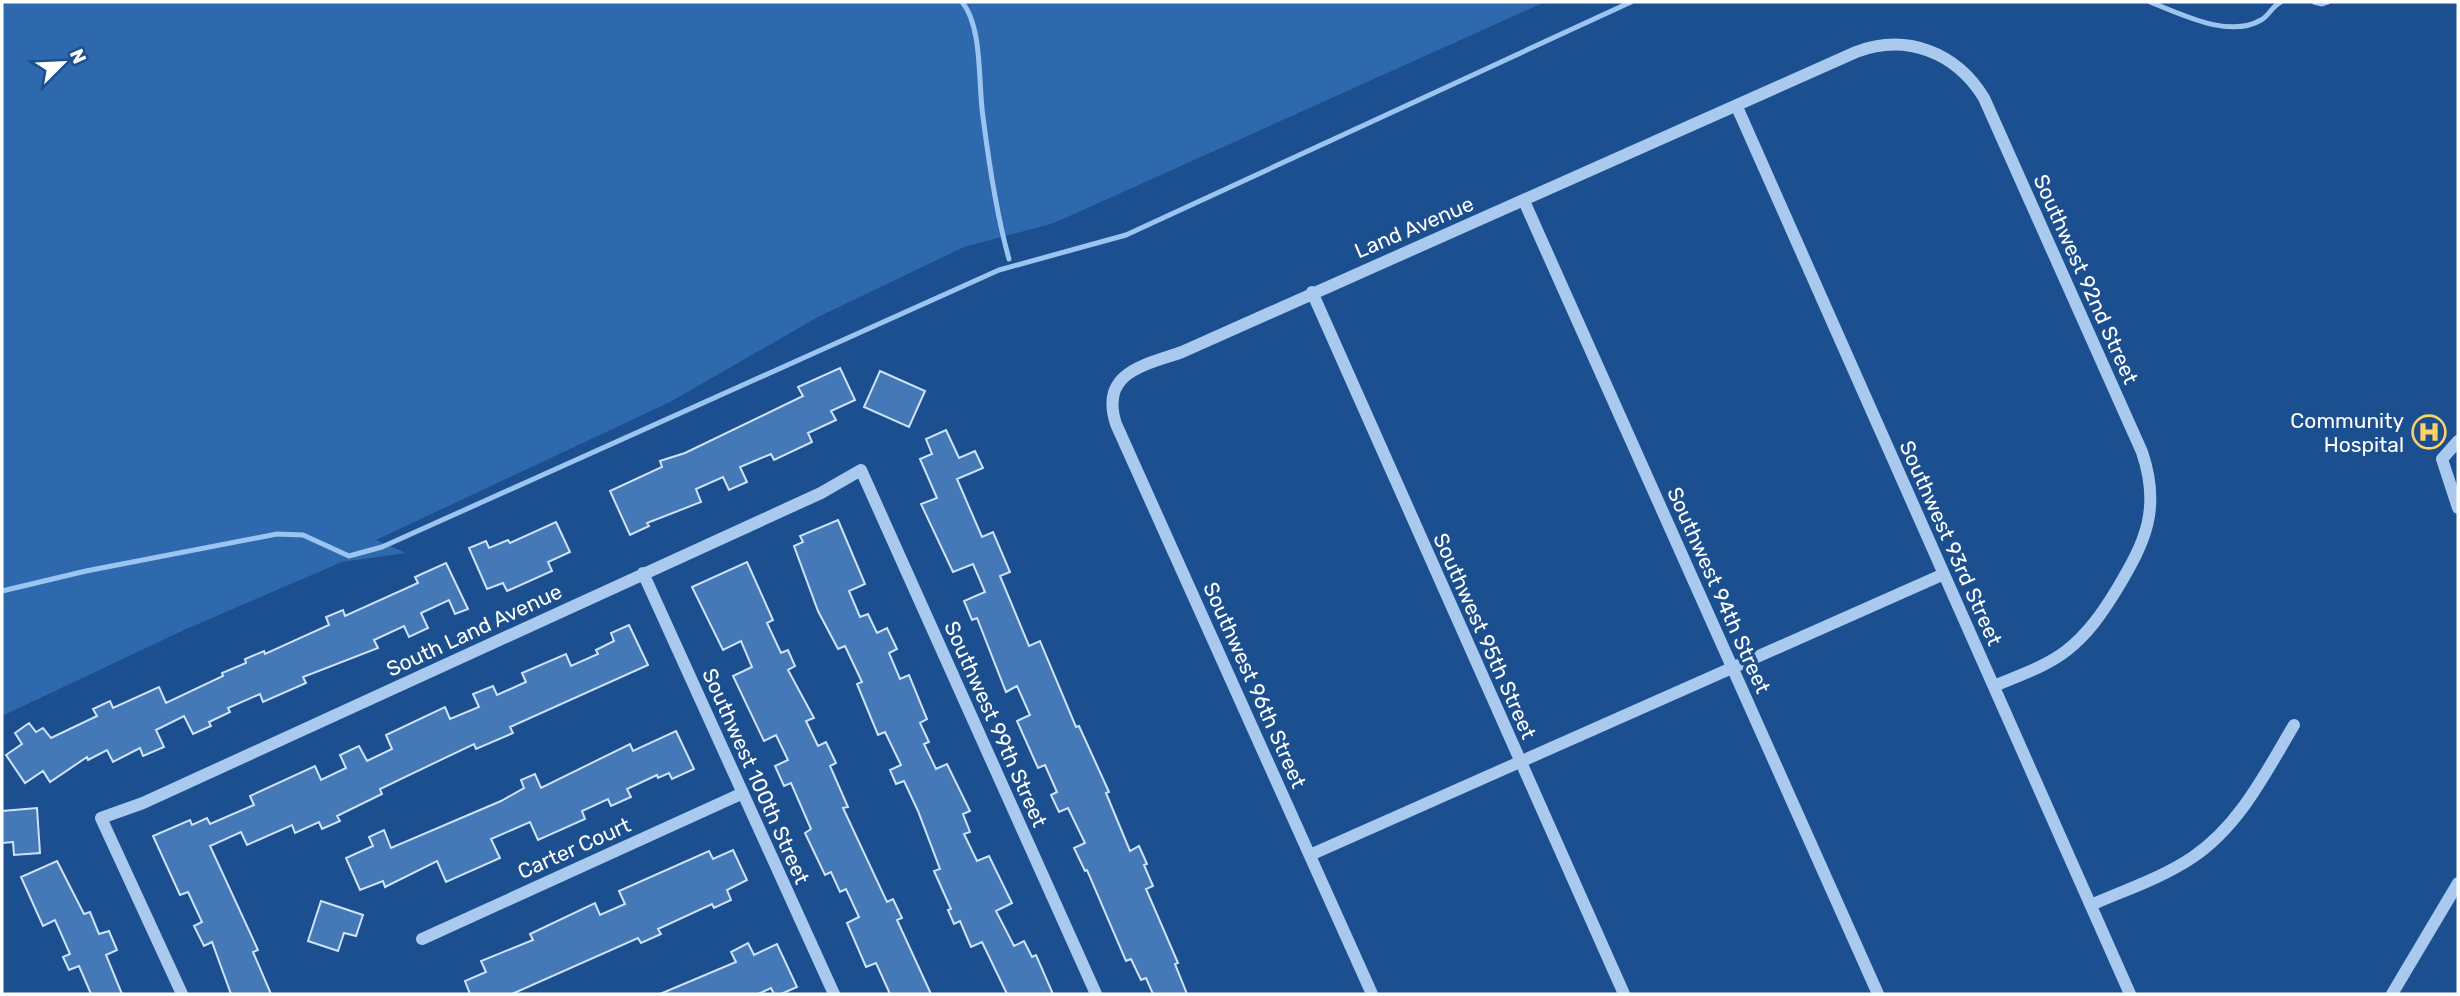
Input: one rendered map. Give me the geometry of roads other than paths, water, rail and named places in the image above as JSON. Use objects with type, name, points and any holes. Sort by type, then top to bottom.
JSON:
[{"type":"street","name":"Southwest 92nd Street","points":[[1737,107],[1845,56],[1880,45],[1928,49],[1961,69],[1979,89],[1990,110],[2135,436],[2146,464],[2151,505],[2147,530],[2136,558],[2103,612],[2077,642],[2048,662],[1994,687]]},
{"type":"street","name":"Land Avenue","points":[[1114,391],[1120,380],[1130,371],[1182,352],[1312,292],[1737,107]]},
{"type":"street","name":"Southwest 93rd Street","points":[[1737,107],[2130,994]]},
{"type":"street","name":"Southwest 94th Street","points":[[1524,201],[1878,994]]},
{"type":"street","name":"Southwest 95th Street","points":[[1312,292],[1623,994]]},
{"type":"street","name":"Southwest 96th Street","points":[[1114,391],[1112,405],[1116,424],[1372,994]]},
{"type":"street","points":[[2458,440],[2442,459],[2458,508]]},
{"type":"street","name":"South Land Avenue","points":[[182,994],[101,818],[143,803],[821,493],[861,470]]},
{"type":"street","name":"Southwest 99th Street","points":[[861,470],[1096,994]]},
{"type":"street","name":"Southwest 100th Street","points":[[643,573],[834,994]]},
{"type":"street","points":[[1310,855],[1944,574]]},
{"type":"street","points":[[2091,905],[2166,872],[2211,844],[2246,803],[2294,725]]},
{"type":"street","name":"Carter Court","points":[[422,939],[743,793]]},
{"type":"street","points":[[2392,994],[2458,883]]},
{"type":"waterway","points":[[962,2],[969,13],[977,41],[988,153],[1009,259]]},
{"type":"waterway","points":[[2,591],[86,571],[277,534],[303,535],[349,556],[382,547],[999,270],[1126,235],[1631,2]]},
{"type":"waterway","points":[[2150,2],[2205,23],[2235,27],[2261,20],[2281,2]]},
{"type":"waterway","points":[[2314,2],[2328,2]]},
{"type":"place","name":"Community Hospital","points":[[2429,432]]}]
